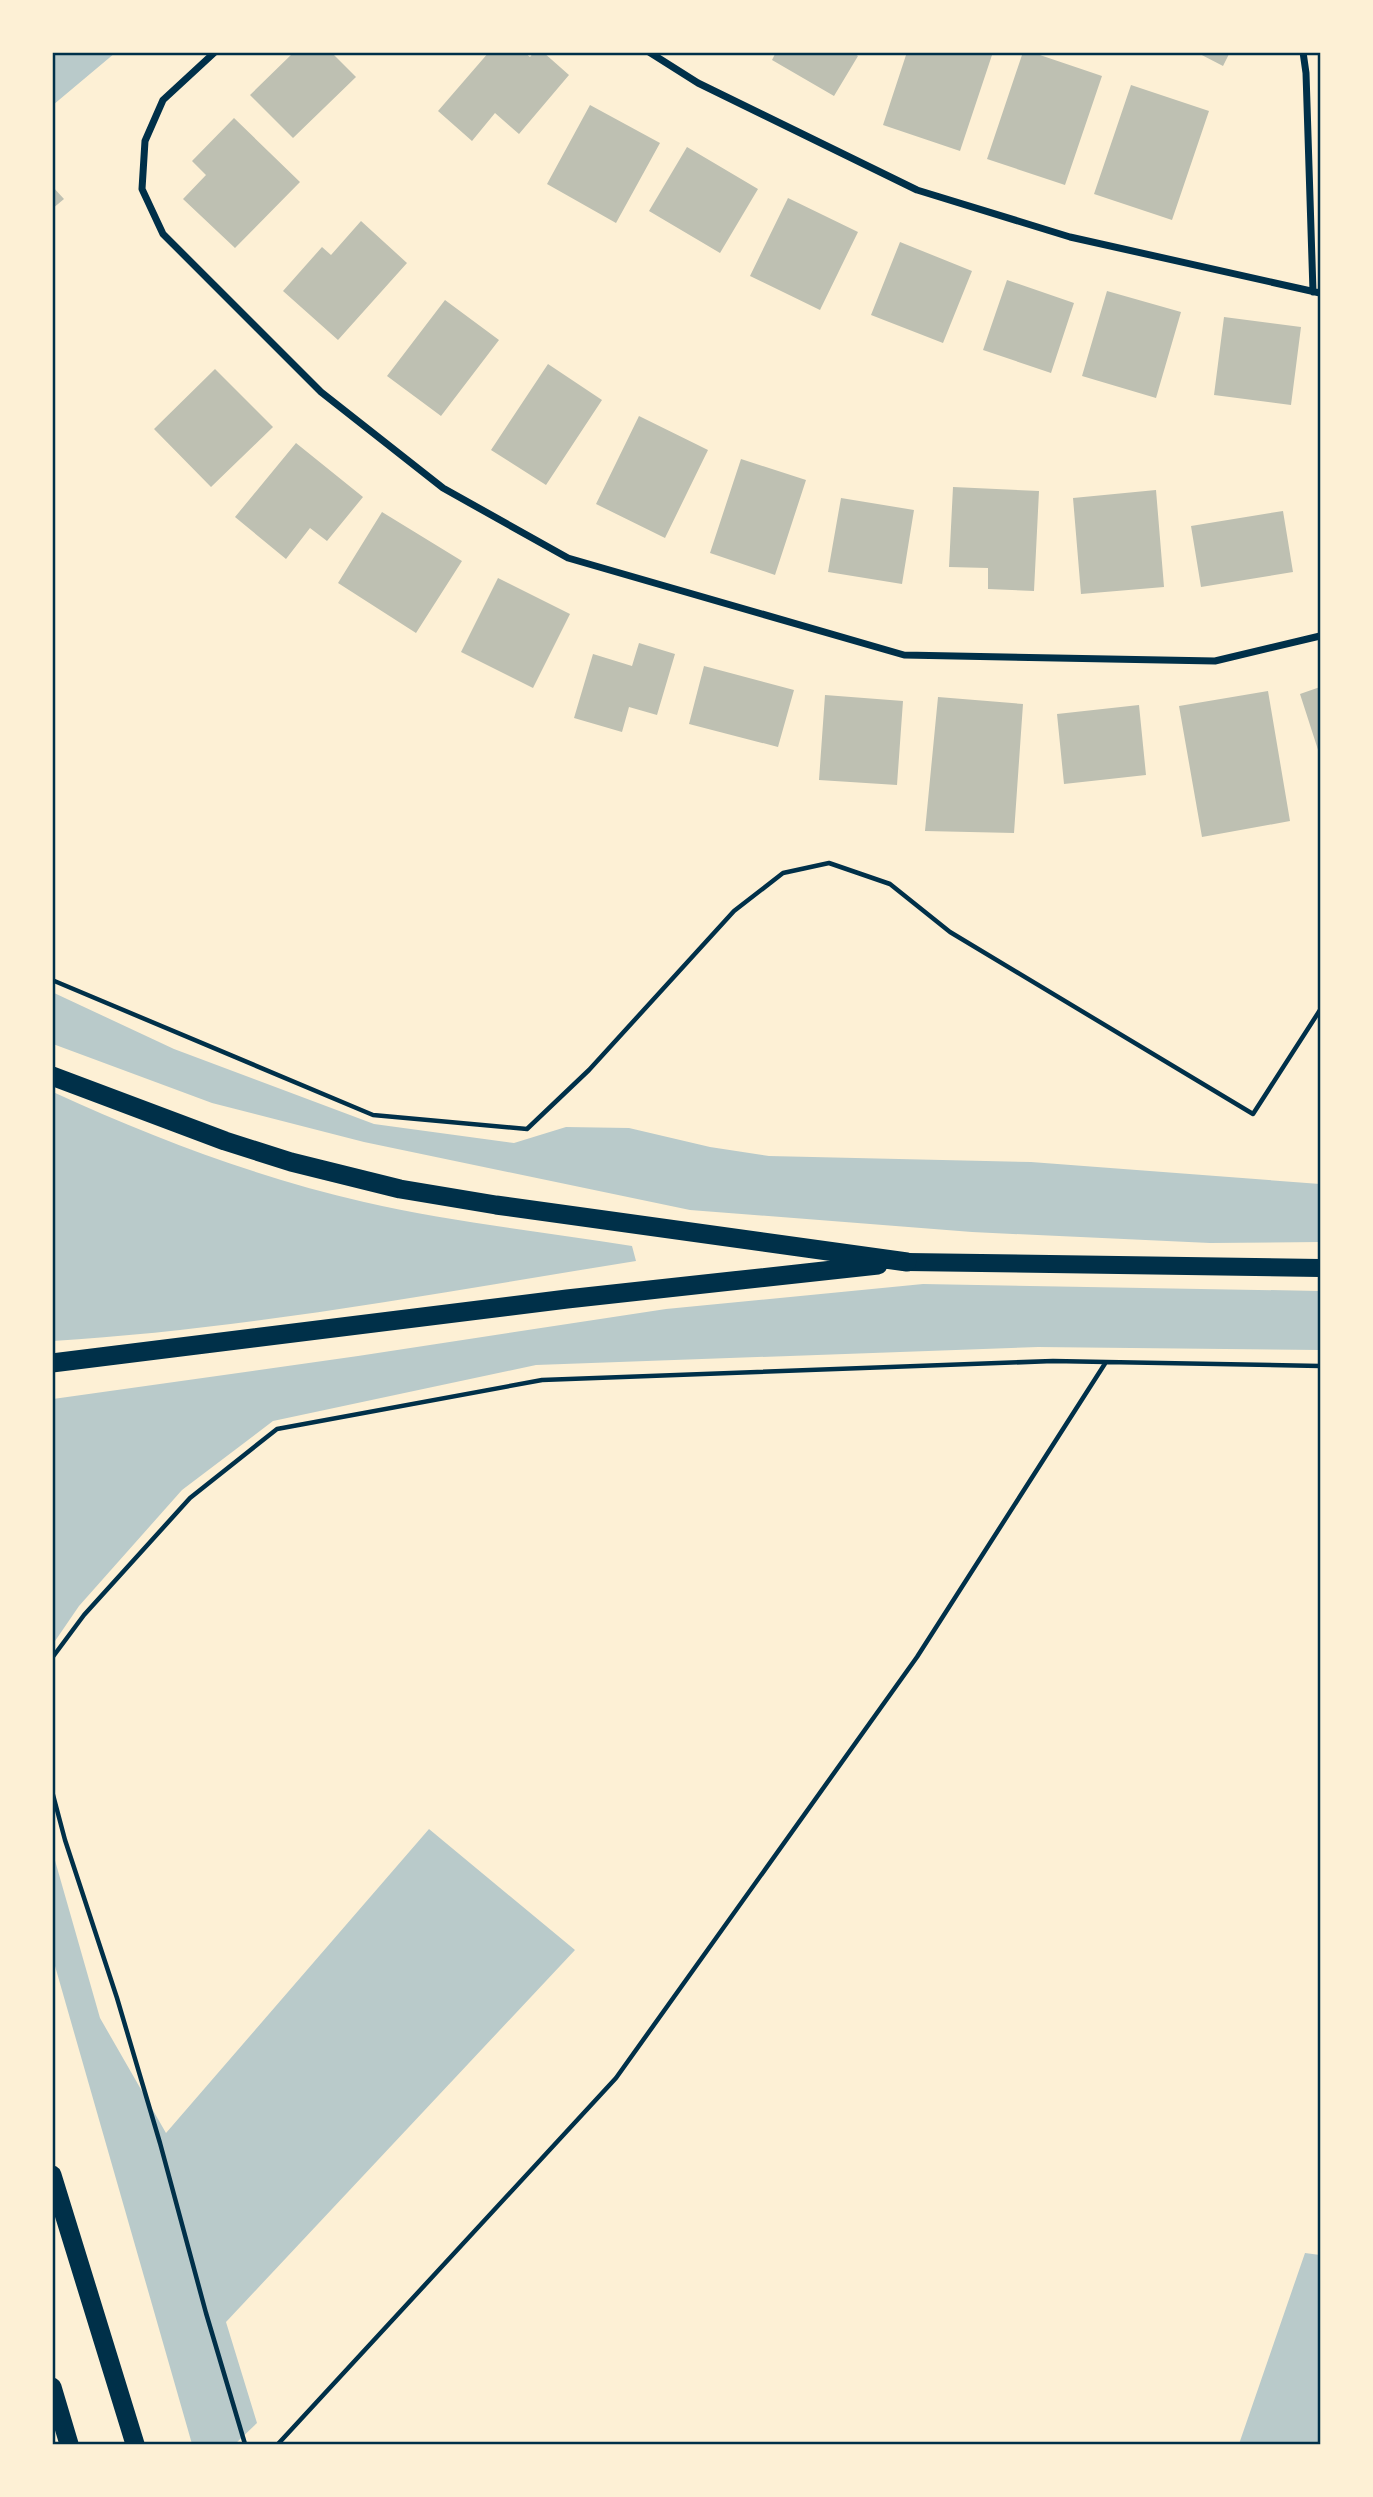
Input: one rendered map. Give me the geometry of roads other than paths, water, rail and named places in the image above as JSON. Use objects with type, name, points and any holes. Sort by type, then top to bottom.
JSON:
[{"type":"highway","points":[[52,1076],[251,1150],[400,1189],[496,1205],[907,1262]]},
{"type":"highway","points":[[52,1363],[567,1299],[907,1262]]},
{"type":"highway","points":[[52,2175],[135,2445]]},
{"type":"highway","points":[[52,2387],[69,2445]]},
{"type":"main road","points":[[907,1262],[1321,1268]]},
{"type":"street","points":[[215,52],[163,100],[145,141],[142,189],[163,233],[321,392],[443,488],[568,558],[904,655],[1216,661],[1321,636]]},
{"type":"street","points":[[649,52],[698,83],[917,190],[1070,237],[1317,292],[1303,52]]}]
